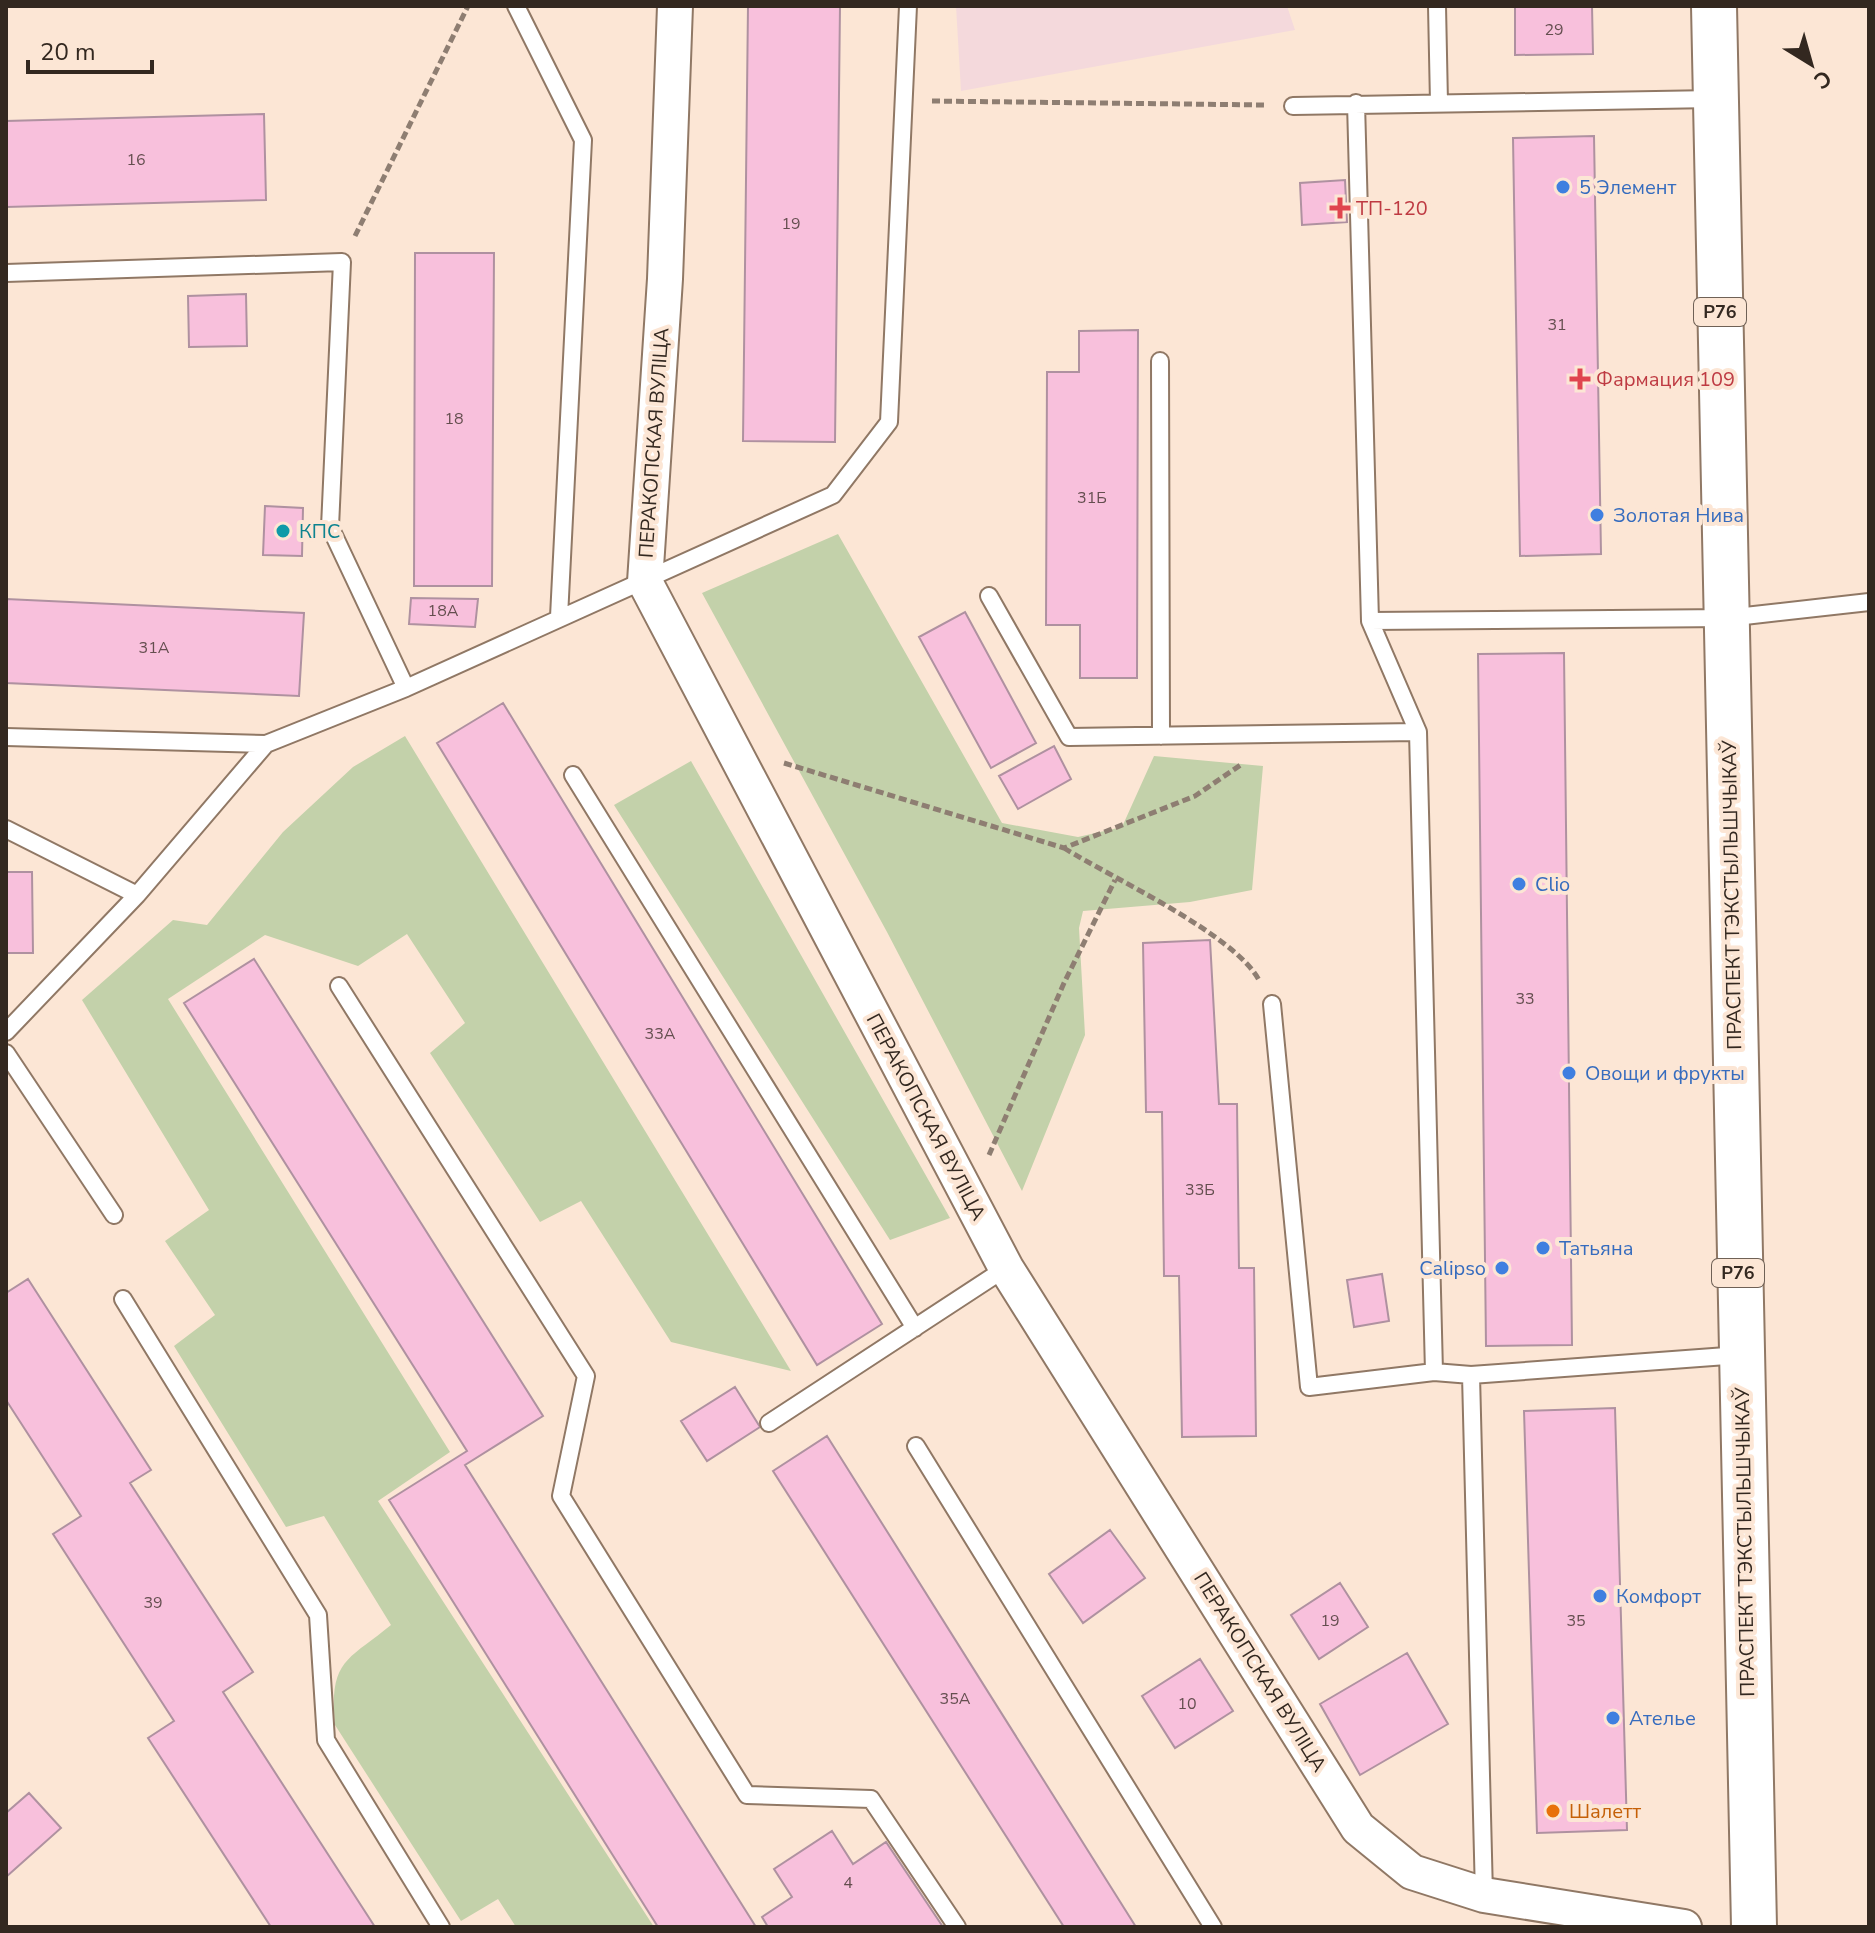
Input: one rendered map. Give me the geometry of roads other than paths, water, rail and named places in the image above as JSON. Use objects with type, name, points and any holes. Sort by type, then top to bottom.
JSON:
[{"type":"main road","name":"ПРАСПЕКТ ТЭКСТЫЛЬШЧЫКАЎ","points":[[1714,6],[1754,1927]]},
{"type":"street","name":"ПЕРАКОПСКАЯ ВУЛІЦА","points":[[675,6],[665,279],[645,582],[730,747],[1006,1268],[1358,1828],[1412,1872],[1484,1895],[1684,1927]]},
{"type":"lane","points":[[516,6],[583,140],[559,617]]},
{"type":"lane","points":[[6,737],[266,744],[406,688],[833,495],[889,422],[908,6]]},
{"type":"lane","points":[[1437,6],[1439,103]]},
{"type":"lane","points":[[1293,106],[1715,99]]},
{"type":"lane","points":[[1356,103],[1370,621],[1418,732],[1434,1372]]},
{"type":"lane","points":[[6,273],[342,262],[330,527],[406,688]]},
{"type":"lane","points":[[1160,361],[1161,736]]},
{"type":"lane","points":[[989,596],[1069,737],[1418,732]]},
{"type":"lane","points":[[1370,621],[1727,618],[1869,602]]},
{"type":"lane","points":[[6,1032],[137,895],[266,744]]},
{"type":"lane","points":[[573,775],[915,1328]]},
{"type":"lane","points":[[6,829],[137,895]]},
{"type":"lane","points":[[339,986],[586,1376],[561,1496],[747,1795],[871,1799],[957,1927]]},
{"type":"lane","points":[[1272,1004],[1309,1387],[1434,1372],[1471,1375],[1740,1355]]},
{"type":"lane","points":[[6,1053],[114,1215]]},
{"type":"lane","points":[[769,1423],[1006,1268]]},
{"type":"lane","points":[[123,1299],[318,1615],[326,1740],[441,1927]]},
{"type":"lane","points":[[1471,1375],[1484,1895]]},
{"type":"lane","points":[[916,1446],[1213,1927]]},
{"type":"place","name":"5 Элемент","points":[[1563,187]]},
{"type":"place","name":"ТП-120","points":[[1340,208]]},
{"type":"place","name":"Фармация 109","points":[[1580,379]]},
{"type":"place","name":"Золотая Нива","points":[[1597,515]]},
{"type":"place","name":"КПС","points":[[283,531]]},
{"type":"place","name":"Clio","points":[[1519,884]]},
{"type":"place","name":"Овощи и фрукты","points":[[1569,1073]]},
{"type":"place","name":"Татьяна","points":[[1543,1248]]},
{"type":"place","name":"Calipso","points":[[1502,1268]]},
{"type":"place","name":"Комфорт","points":[[1600,1596]]},
{"type":"place","name":"Ателье","points":[[1613,1718]]},
{"type":"place","name":"Шалетт","points":[[1553,1811]]}]
